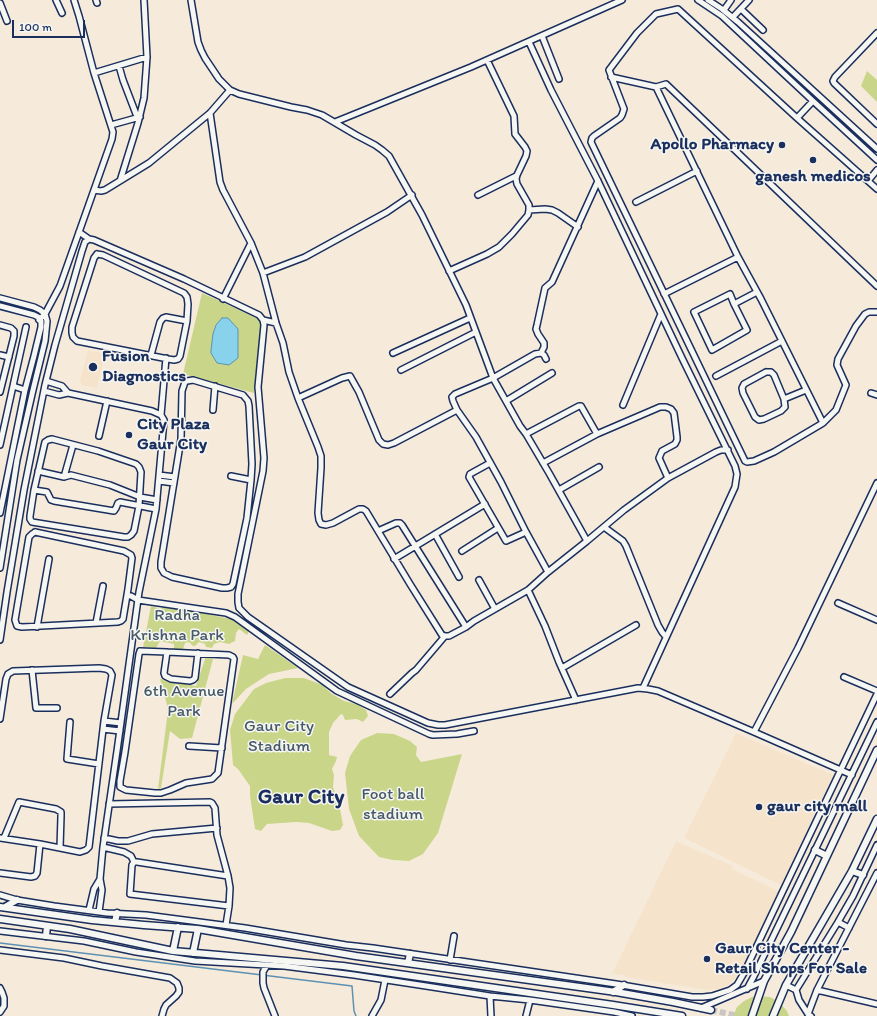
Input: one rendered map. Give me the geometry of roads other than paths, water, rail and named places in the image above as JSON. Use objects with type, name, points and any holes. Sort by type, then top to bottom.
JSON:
[{"type":"main road","points":[[752,1016],[764,981],[791,932],[877,750]]},
{"type":"main road","points":[[773,1016],[786,985],[852,871],[877,818]]},
{"type":"main road","points":[[814,850],[827,856]]},
{"type":"main road","points":[[852,871],[863,875]]},
{"type":"main road","points":[[2,907],[17,900]]},
{"type":"main road","points":[[2,907],[92,920],[198,928],[356,956],[613,992],[711,1010]]},
{"type":"main road","points":[[115,922],[117,913]]},
{"type":"main road","points":[[0,920],[70,929],[173,951],[343,966],[605,1003],[668,1015],[682,1016]]},
{"type":"main road","points":[[46,936],[47,926]]},
{"type":"main road","points":[[173,951],[178,927]]},
{"type":"main road","points":[[193,953],[198,928]]},
{"type":"main road","points":[[408,963],[410,954]]},
{"type":"main road","points":[[613,992],[624,985]]},
{"type":"street","points":[[56,0],[62,13]]},
{"type":"street","points":[[39,320],[45,314],[60,286],[112,140],[113,132],[94,73],[74,0]]},
{"type":"street","points":[[120,181],[140,117],[144,98],[147,57],[144,0]]},
{"type":"street","points":[[191,0],[198,42],[201,50],[219,79],[230,90],[239,94],[322,115],[375,145],[389,156],[412,195],[466,306],[493,378],[520,426],[543,462],[587,541]]},
{"type":"street","points":[[335,122],[487,60],[622,0]]},
{"type":"street","points":[[698,0],[728,17],[877,149]]},
{"type":"street","points":[[709,0],[724,10],[728,17],[813,101],[877,160]]},
{"type":"street","points":[[724,10],[731,0]]},
{"type":"street","points":[[728,17],[740,9],[749,0]]},
{"type":"street","points":[[0,3],[7,21]]},
{"type":"street","points":[[877,189],[678,9],[656,14],[637,33],[609,70],[624,109],[622,116],[594,136],[591,142],[745,461],[754,461],[774,452],[823,423],[836,410],[846,385],[837,365],[838,359],[856,326],[865,314],[869,312],[877,312]]},
{"type":"street","points":[[740,9],[763,30]]},
{"type":"street","points":[[877,33],[835,77],[833,81],[877,124]]},
{"type":"street","points":[[542,36],[559,79]]},
{"type":"street","points":[[529,42],[551,90],[598,180],[661,314],[728,450],[737,474],[735,487],[643,688]]},
{"type":"street","points":[[94,73],[147,57]]},
{"type":"street","points":[[449,271],[499,247],[524,220],[528,215],[529,210],[529,205],[517,184],[516,176],[526,156],[525,147],[515,134],[514,116],[487,60]]},
{"type":"street","points":[[118,66],[136,114],[140,117]]},
{"type":"street","points":[[611,77],[656,87],[666,84],[877,286]]},
{"type":"street","points":[[656,87],[738,257],[823,423]]},
{"type":"street","points":[[94,190],[105,190],[149,163],[210,113],[230,90]]},
{"type":"street","points":[[797,118],[813,101]]},
{"type":"street","points":[[210,113],[220,182],[251,243],[263,273],[289,372],[321,456],[318,513],[319,520],[321,524],[326,525],[359,509],[366,511],[394,559],[442,635],[445,636]]},
{"type":"street","points":[[111,125],[140,117]]},
{"type":"street","points":[[868,181],[877,170]]},
{"type":"street","points":[[636,202],[697,171]]},
{"type":"street","points":[[478,195],[516,176]]},
{"type":"street","points":[[541,353],[544,343],[536,329],[545,288],[552,282],[598,180]]},
{"type":"street","points":[[263,273],[305,257],[387,212],[412,195]]},
{"type":"street","points":[[529,210],[552,210],[578,227]]},
{"type":"street","points":[[79,232],[89,239],[157,267],[259,315],[263,320],[264,325],[258,387],[264,458],[263,471],[238,594],[238,605],[242,612],[348,687],[428,723],[438,725],[445,725],[643,688],[658,691],[852,775]]},
{"type":"street","points":[[0,640],[24,490],[46,381],[82,251],[85,242],[89,239]]},
{"type":"street","points":[[223,299],[251,243]]},
{"type":"street","points":[[97,254],[103,255],[184,293],[187,297],[187,321],[180,356],[178,359],[174,360],[151,355],[78,341],[73,337],[72,327],[94,258],[97,254]]},
{"type":"street","points":[[664,294],[738,257]]},
{"type":"street","points":[[734,304],[757,292]]},
{"type":"street","points":[[730,294],[734,304],[747,330],[712,350],[694,312],[730,294]]},
{"type":"street","points":[[0,298],[34,307],[45,314],[47,321],[45,341],[17,460],[0,568]]},
{"type":"street","points":[[0,306],[34,315],[41,321],[39,337],[25,390],[0,513]]},
{"type":"street","points":[[623,405],[661,314]]},
{"type":"street","points":[[151,355],[160,322],[163,318],[166,317],[187,321]]},
{"type":"street","points":[[393,353],[470,318]]},
{"type":"street","points":[[263,320],[276,323]]},
{"type":"street","points":[[0,325],[11,328],[14,331],[9,357],[3,369],[0,392]]},
{"type":"street","points":[[0,445],[2,428],[26,327]]},
{"type":"street","points":[[401,370],[476,332]]},
{"type":"street","points":[[39,337],[55,345]]},
{"type":"street","points":[[716,376],[782,341]]},
{"type":"street","points":[[541,353],[546,359]]},
{"type":"street","points":[[541,353],[536,354],[493,378],[455,394],[452,397],[457,410],[476,437],[501,482],[548,572]]},
{"type":"street","points":[[0,355],[9,357]]},
{"type":"street","points":[[99,912],[102,890],[100,879],[104,838],[139,592],[156,509],[164,425],[164,420],[161,415],[166,358]]},
{"type":"street","points":[[766,372],[771,372],[774,375],[784,399],[785,407],[781,411],[759,420],[755,417],[742,388],[744,384],[766,372]]},
{"type":"street","points":[[506,401],[552,373]]},
{"type":"street","points":[[298,398],[342,378],[350,376],[359,392],[379,440],[383,444],[388,445],[457,410]]},
{"type":"street","points":[[190,380],[215,386],[243,395],[248,401],[252,464],[247,518],[233,584],[231,587],[227,588],[172,577],[164,573],[161,562],[181,439],[183,386],[185,382],[190,380]]},
{"type":"street","points":[[46,381],[62,386],[68,393]]},
{"type":"street","points":[[13,386],[25,390]]},
{"type":"street","points":[[213,410],[215,386]]},
{"type":"street","points":[[784,399],[806,390]]},
{"type":"street","points":[[44,391],[59,395],[68,393],[152,411],[161,415]]},
{"type":"street","points":[[871,393],[877,395]]},
{"type":"street","points":[[99,436],[106,401]]},
{"type":"street","points":[[526,434],[579,406],[581,406],[597,434]]},
{"type":"street","points":[[543,462],[597,434],[660,408],[666,407],[674,413],[677,440],[675,444],[662,451],[659,458],[668,478]]},
{"type":"street","points":[[52,439],[98,451],[136,464],[141,472],[139,506],[134,531],[128,537],[124,537],[32,522],[30,516],[38,471],[45,442],[52,439]]},
{"type":"street","points":[[64,477],[73,445]]},
{"type":"street","points":[[390,694],[416,670],[445,636],[449,636],[466,627],[528,590],[624,510],[668,478],[716,452],[728,450]]},
{"type":"street","points":[[490,463],[469,476],[506,541],[526,532]]},
{"type":"street","points":[[559,490],[599,467]]},
{"type":"street","points":[[38,471],[64,477],[71,474],[110,485],[140,497],[156,500]]},
{"type":"street","points":[[231,476],[251,480]]},
{"type":"street","points":[[159,478],[174,480]]},
{"type":"street","points":[[754,732],[798,648],[877,483]]},
{"type":"street","points":[[34,490],[48,492],[51,500],[54,501],[114,511],[120,502],[156,509]]},
{"type":"street","points":[[394,559],[485,504]]},
{"type":"street","points":[[378,531],[396,523],[400,523],[402,525],[466,627]]},
{"type":"street","points":[[604,527],[623,541],[626,546],[658,625],[666,637]]},
{"type":"street","points":[[462,551],[498,528]]},
{"type":"street","points":[[35,532],[129,552],[132,558],[123,619],[121,621],[37,627],[18,626],[15,620],[29,537],[32,534],[35,532]]},
{"type":"street","points":[[435,534],[460,577]]},
{"type":"street","points":[[37,627],[49,559]]},
{"type":"street","points":[[480,580],[496,609]]},
{"type":"street","points":[[96,623],[103,586]]},
{"type":"street","points":[[528,590],[576,700]]},
{"type":"street","points":[[127,592],[139,592]]},
{"type":"street","points":[[127,592],[138,600],[226,613],[235,617],[338,691],[429,734],[457,734],[474,731]]},
{"type":"street","points":[[838,603],[877,620]]},
{"type":"street","points":[[562,668],[636,625]]},
{"type":"street","points":[[140,652],[168,652],[231,655],[234,659],[218,773],[212,778],[186,783],[161,793],[155,794],[126,790],[120,787],[120,781],[139,654],[140,652]]},
{"type":"street","points":[[168,652],[164,673],[165,676],[190,681],[195,678],[198,653]]},
{"type":"street","points":[[0,719],[6,679],[8,674],[13,671],[99,668],[110,671],[112,675],[104,721],[89,847],[80,852],[2,838],[19,802],[56,809],[61,812],[60,848]]},
{"type":"street","points":[[32,670],[36,708],[57,708]]},
{"type":"street","points":[[0,895],[17,900],[99,912],[146,915],[226,925],[346,945],[692,996],[712,996],[730,990],[737,984],[744,973],[877,693],[844,677]]},
{"type":"street","points":[[104,721],[130,718]]},
{"type":"street","points":[[70,722],[67,759],[99,764]]},
{"type":"street","points":[[747,989],[877,722]]},
{"type":"street","points":[[103,729],[120,731]]},
{"type":"street","points":[[189,746],[222,748]]},
{"type":"street","points":[[109,804],[210,802],[213,804],[219,843],[228,876],[230,892],[226,925]]},
{"type":"street","points":[[104,838],[127,841],[152,834],[217,828]]},
{"type":"street","points":[[124,852],[127,841]]},
{"type":"street","points":[[0,873],[31,877],[35,876],[37,873],[40,844]]},
{"type":"street","points":[[796,990],[853,896],[877,845]]},
{"type":"street","points":[[103,847],[124,852],[132,856],[134,862],[132,865],[130,894],[229,906]]},
{"type":"street","points":[[134,862],[228,876]]},
{"type":"street","points":[[809,1015],[818,990],[877,873]]},
{"type":"street","points":[[89,910],[94,889],[100,879]]},
{"type":"street","points":[[838,922],[849,928]]},
{"type":"street","points":[[0,931],[84,941],[136,952],[195,961],[284,966],[490,996],[614,1012],[632,1016]]},
{"type":"street","points":[[450,960],[454,936]]},
{"type":"street","points":[[0,950],[64,958],[170,978],[177,983],[179,992],[166,1005],[162,1016]]},
{"type":"street","points":[[266,965],[263,972],[263,983],[275,1016]]},
{"type":"street","points":[[372,1016],[381,1000],[385,980]]},
{"type":"street","points":[[702,1008],[764,981]]},
{"type":"street","points":[[786,985],[796,990],[799,1000],[809,1015]]},
{"type":"street","points":[[0,988],[4,998],[4,1006],[1,1010]]},
{"type":"street","points":[[730,990],[737,993]]},
{"type":"street","points":[[818,990],[877,1004]]},
{"type":"street","points":[[490,996],[491,1016]]},
{"type":"street","points":[[526,1016],[530,1000]]},
{"type":"water","points":[[222,318],[228,318],[238,329],[238,358],[229,365],[217,363],[211,353],[213,334],[216,325]]},
{"type":"waterway","points":[[0,943],[352,986],[354,1011],[356,1016]]},
{"type":"tunnel","points":[[711,1010],[738,1016]]},
{"type":"place","name":"Apollo Pharmacy","points":[[782,145]]},
{"type":"place","name":"ganesh medicos","points":[[813,160]]},
{"type":"place","name":"Fusion Diagnostics","points":[[93,367]]},
{"type":"place","name":"City Plaza Gaur City","points":[[129,435]]},
{"type":"place","name":"gaur city mall","points":[[759,807]]},
{"type":"place","name":"Gaur City Center - Retail Shops For Sale","points":[[707,959]]},
{"type":"district","name":"Gaur City","points":[[301,798]]},
{"type":"park label","name":"Radha Krishna Park","points":[[177,626]]},
{"type":"park label","name":"6th Avenue Park","points":[[184,702]]},
{"type":"park label","name":"Gaur City Stadium","points":[[279,737]]},
{"type":"park label","name":"Foot ball stadium","points":[[393,805]]}]
